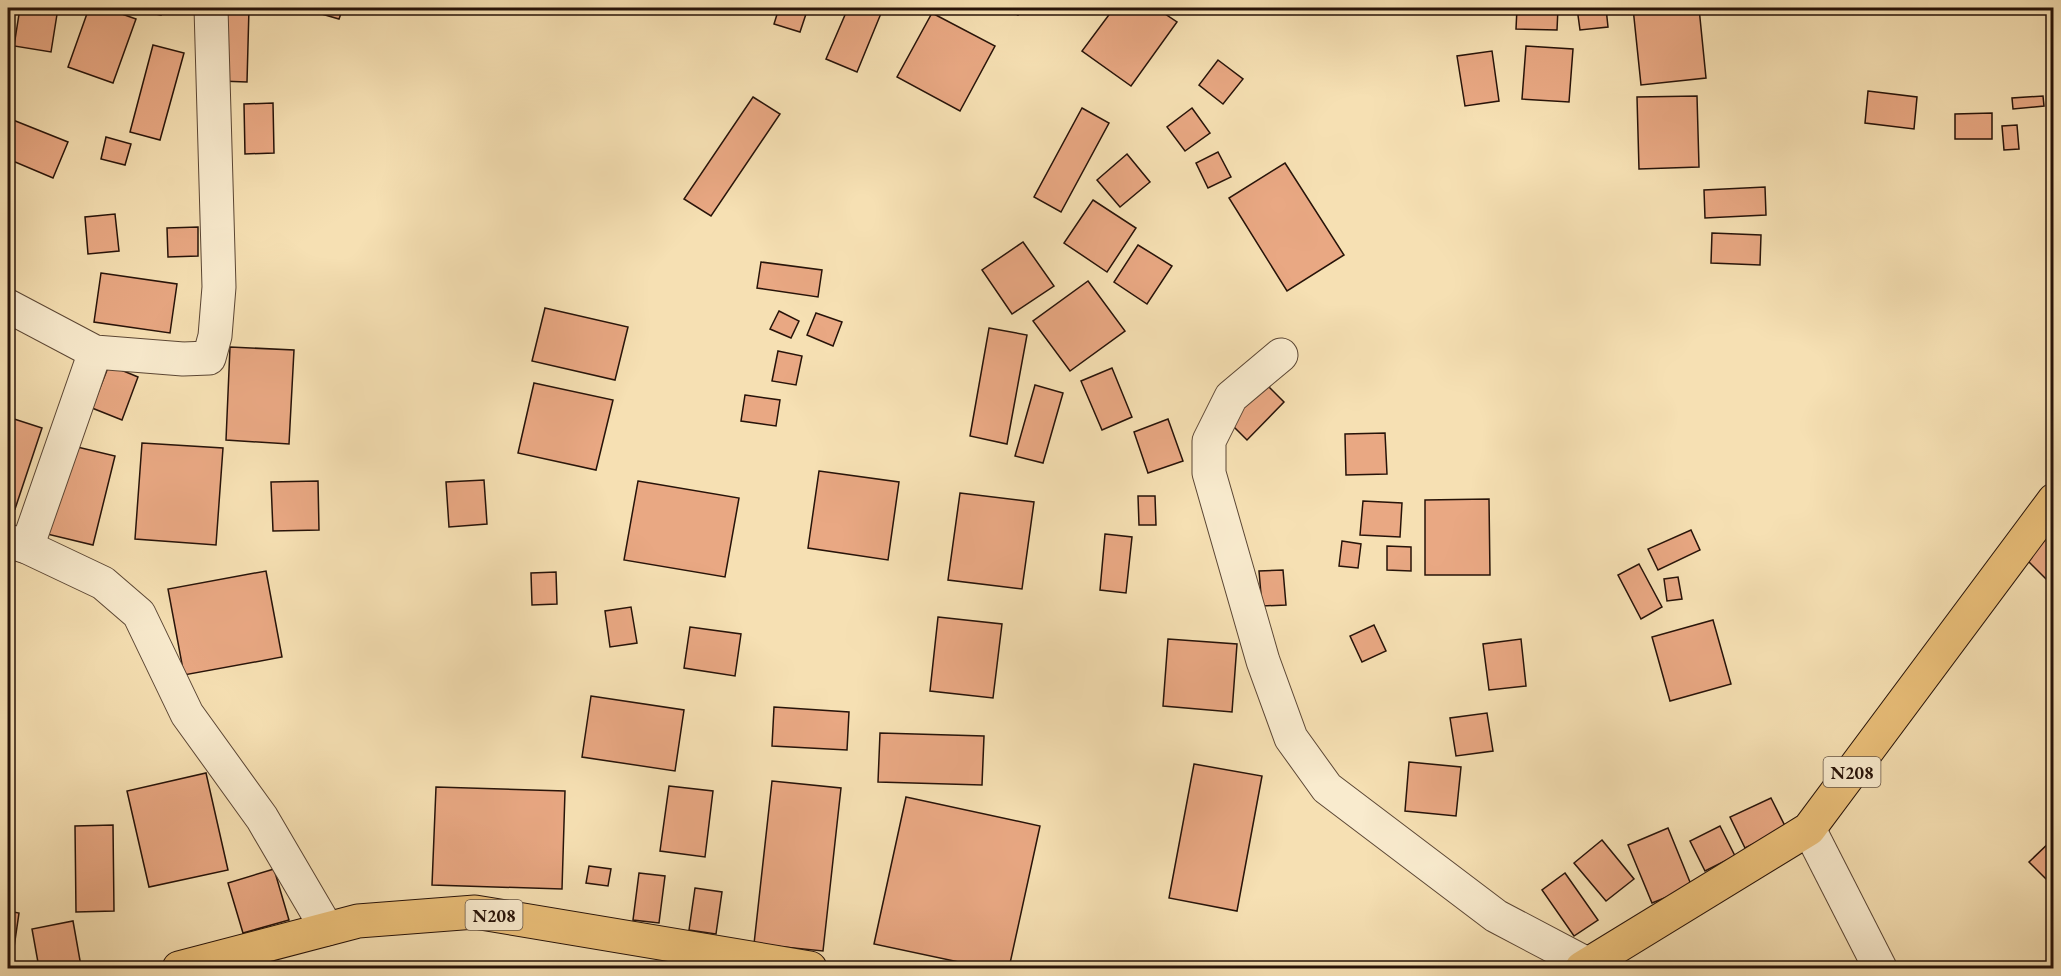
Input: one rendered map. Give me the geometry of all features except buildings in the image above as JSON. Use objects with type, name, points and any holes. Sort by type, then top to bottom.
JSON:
[{"type":"highway","name":"N208","points":[[1585,967],[1809,829],[2054,500]]},
{"type":"highway","name":"N208","points":[[179,969],[358,921],[475,912],[810,969]]},
{"type":"street","points":[[8,306],[95,352],[183,359],[209,358],[215,336],[219,287],[211,8]]},
{"type":"street","points":[[95,352],[17,544],[103,583],[139,614],[188,714],[261,818],[327,929]]},
{"type":"street","points":[[1281,355],[1231,397],[1209,441],[1209,473],[1263,661],[1291,738],[1327,788],[1496,916],[1585,967]]},
{"type":"street","points":[[1809,829],[1880,969]]}]
